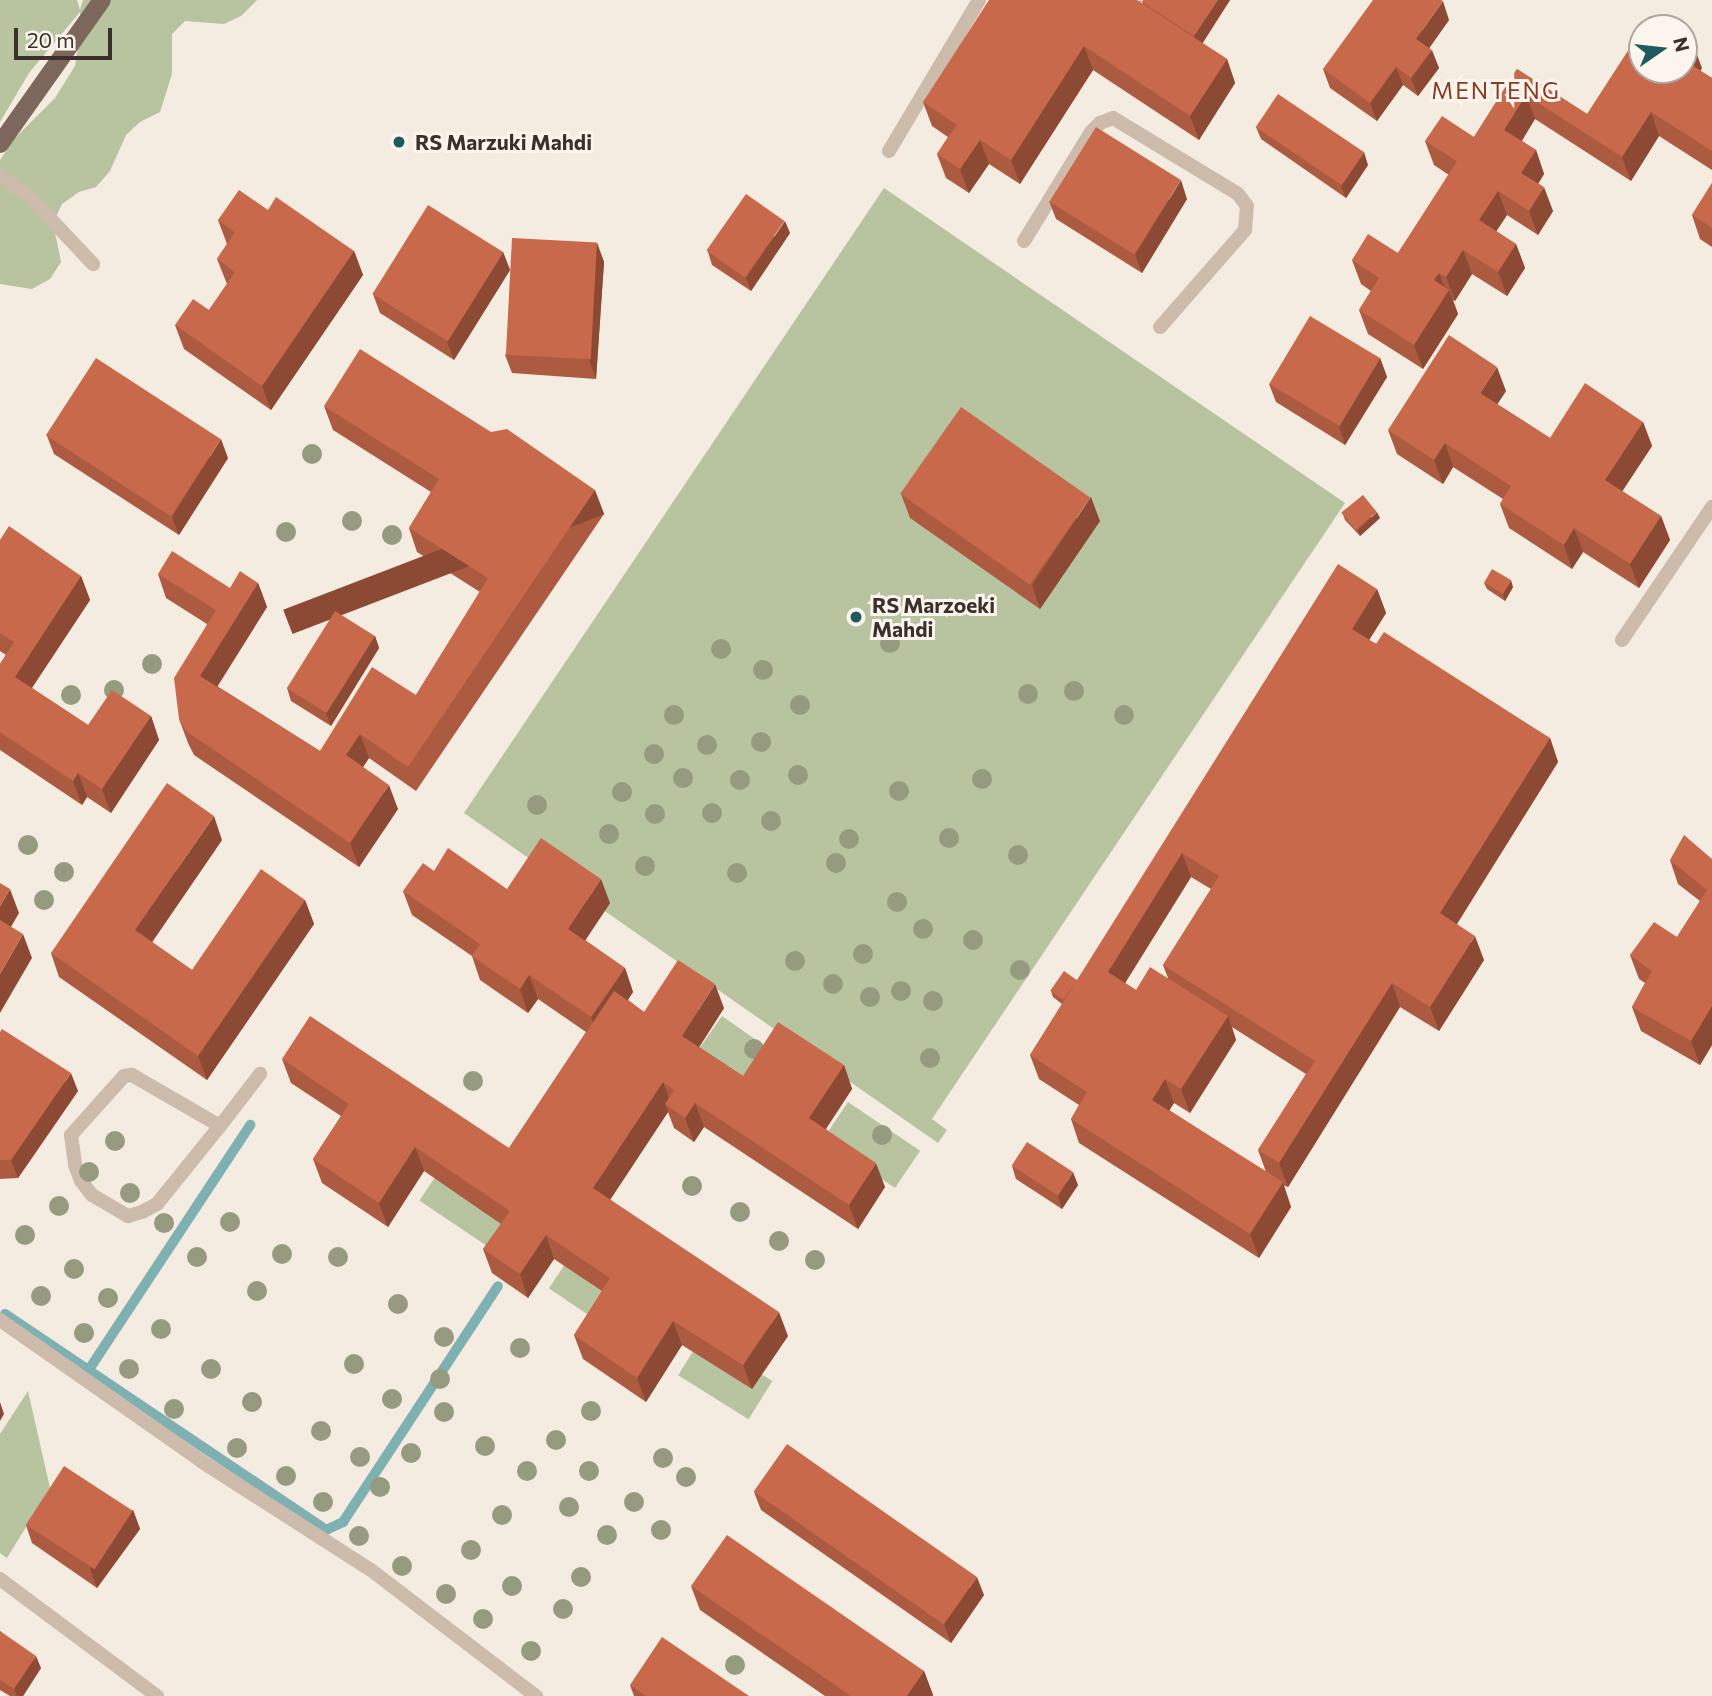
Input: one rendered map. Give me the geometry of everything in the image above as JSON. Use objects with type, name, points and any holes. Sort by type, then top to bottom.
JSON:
[{"type":"main road","points":[[0,144],[102,0]]},
{"type":"lane","points":[[889,151],[979,0]]},
{"type":"lane","points":[[1024,241],[1091,132],[1100,123],[1113,118],[1238,194],[1247,206],[1245,230],[1160,327]]},
{"type":"lane","points":[[0,176],[28,195],[93,264]]},
{"type":"lane","points":[[1622,640],[1712,507]]},
{"type":"lane","points":[[220,1126],[132,1075],[124,1076],[71,1135],[75,1165],[81,1181],[92,1195],[128,1216],[157,1203],[220,1126],[260,1074]]},
{"type":"lane","points":[[0,1320],[201,1461],[371,1570],[536,1696]]},
{"type":"lane","points":[[0,1579],[157,1696]]},
{"type":"green space","points":[[0,0],[77,0],[80,10],[83,0],[257,0],[241,16],[224,24],[185,21],[172,34],[172,74],[160,112],[140,122],[126,135],[110,171],[96,187],[79,192],[62,204],[53,223],[61,262],[50,279],[32,289],[0,284],[0,160],[14,139],[55,98],[75,66],[81,30],[80,12],[29,73],[0,122]]},
{"type":"green space","points":[[884,188],[1345,503],[932,1119],[947,1130],[938,1143],[464,813]]},
{"type":"green space","points":[[722,1016],[779,1056],[752,1095],[695,1055]]},
{"type":"green space","points":[[848,1102],[920,1151],[895,1188],[823,1139]]},
{"type":"green space","points":[[444,1164],[535,1226],[511,1262],[419,1200]]},
{"type":"green space","points":[[574,1251],[636,1293],[611,1330],[549,1288]]},
{"type":"green space","points":[[702,1337],[772,1381],[749,1419],[678,1375]]},
{"type":"green space","points":[[28,1391],[50,1488],[7,1558],[0,1553],[0,1434]]},
{"type":"building","points":[[989,0],[1137,0],[1227,59],[1190,116],[1084,46],[1011,160],[980,140],[960,169],[937,154],[957,125],[923,102]]},
{"type":"building","points":[[1218,0],[1194,36],[1142,2]]},
{"type":"building","points":[[1373,0],[1443,1],[1416,39],[1432,50],[1411,78],[1396,67],[1370,103],[1323,69]]},
{"type":"building","points":[[1628,51],[1628,84],[1698,84],[1698,69],[1712,78],[1712,151],[1651,112],[1622,157],[1526,95],[1504,130],[1536,150],[1521,173],[1544,187],[1529,211],[1498,191],[1479,220],[1516,244],[1498,272],[1463,250],[1446,277],[1439,273],[1434,280],[1449,290],[1414,345],[1359,310],[1379,278],[1352,260],[1368,234],[1398,253],[1457,161],[1425,141],[1442,116],[1474,137],[1517,69],[1587,114]]},
{"type":"building","points":[[1278,94],[1364,152],[1342,185],[1256,127]]},
{"type":"building","points":[[1096,127],[1181,180],[1134,255],[1049,202]]},
{"type":"building","points":[[1712,183],[1712,228],[1692,215]]},
{"type":"building","points":[[239,190],[268,210],[276,197],[354,251],[262,386],[175,325],[193,299],[209,310],[235,272],[217,259],[235,232],[218,220]]},
{"type":"building","points":[[746,194],[785,221],[745,277],[706,251]]},
{"type":"building","points":[[428,205],[503,252],[448,341],[372,294]]},
{"type":"building","points":[[512,238],[597,242],[591,359],[506,355]]},
{"type":"building","points":[[1310,316],[1380,358],[1340,426],[1269,384]]},
{"type":"building","points":[[1449,335],[1497,367],[1480,393],[1550,438],[1585,383],[1643,422],[1605,480],[1661,516],[1630,564],[1574,528],[1564,545],[1500,504],[1511,486],[1445,443],[1434,460],[1388,430]]},
{"type":"building","points":[[360,349],[491,432],[507,429],[595,490],[408,767],[360,734],[346,755],[389,785],[350,843],[186,731],[179,719],[174,678],[216,610],[158,574],[172,551],[230,588],[240,571],[258,583],[200,676],[320,751],[372,667],[416,695],[488,578],[409,528],[439,479],[324,406]]},
{"type":"building","points":[[96,358],[221,439],[171,516],[46,435]]},
{"type":"building","points":[[961,407],[1090,498],[1030,584],[900,494]]},
{"type":"building","points":[[1363,495],[1377,512],[1355,530],[1341,513]]},
{"type":"building","points":[[9,526],[81,576],[15,677],[88,725],[112,690],[151,716],[102,789],[78,773],[73,781],[0,732],[0,664],[14,642],[0,633],[0,540]]},
{"type":"building","points":[[1338,564],[1377,589],[1352,629],[1376,644],[1384,632],[1550,738],[1440,913],[1475,936],[1430,1007],[1392,983],[1279,1163],[1258,1150],[1315,1061],[1163,965],[1219,876],[1182,853],[1108,972],[1136,990],[1150,967],[1228,1016],[1181,1089],[1165,1079],[1152,1100],[1283,1182],[1250,1234],[1071,1119],[1087,1092],[1030,1055]]},
{"type":"building","points":[[1492,569],[1511,580],[1503,594],[1484,583]]},
{"type":"building","points":[[335,611],[375,636],[327,713],[287,688]]},
{"type":"building","points":[[167,783],[214,816],[135,930],[192,970],[261,869],[305,900],[198,1056],[51,953]]},
{"type":"building","points":[[1684,835],[1712,859],[1712,1006],[1691,1041],[1632,1007],[1652,971],[1630,955],[1654,922],[1677,937],[1707,890],[1670,860]]},
{"type":"building","points":[[541,838],[601,879],[568,929],[625,968],[591,1017],[529,975],[520,989],[472,956],[480,944],[403,891],[423,863],[434,871],[448,848],[507,889]]},
{"type":"building","points":[[0,883],[10,889],[0,906]]},
{"type":"building","points":[[0,920],[23,934],[0,974]]},
{"type":"building","points":[[678,960],[715,984],[682,1036],[743,1076],[778,1022],[844,1065],[809,1118],[876,1163],[849,1205],[695,1103],[685,1118],[665,1104],[674,1090],[663,1082],[593,1188],[779,1312],[743,1365],[673,1321],[637,1378],[574,1335],[610,1278],[546,1235],[520,1274],[483,1249],[510,1211],[415,1147],[379,1203],[313,1159],[349,1104],[282,1059],[310,1016],[509,1148],[614,991],[644,1012]]},
{"type":"building","points":[[1064,971],[1077,980],[1063,1000],[1050,991]]},
{"type":"building","points":[[2,1029],[71,1073],[11,1160],[0,1160]]},
{"type":"building","points":[[1027,1142],[1073,1172],[1058,1195],[1012,1165]]},
{"type":"building","points":[[787,1444],[977,1577],[944,1625],[754,1492]]},
{"type":"building","points":[[64,1466],[133,1511],[95,1569],[26,1525]]},
{"type":"building","points":[[727,1535],[924,1671],[907,1696],[851,1696],[691,1586]]},
{"type":"building","points":[[0,1631],[36,1656],[14,1689],[0,1680]]},
{"type":"building","points":[[662,1637],[749,1696],[646,1696],[630,1685]]},
{"type":"waterway","points":[[88,1371],[250,1125]]},
{"type":"waterway","points":[[5,1314],[326,1530],[343,1522],[498,1286]]},
{"type":"place","name":"RS Marzuki Mahdi","points":[[399,142]]},
{"type":"place","name":"RS Marzoeki Mahdi","points":[[856,617]]},
{"type":"district","name":"MENTENG","points":[[1496,90]]}]
